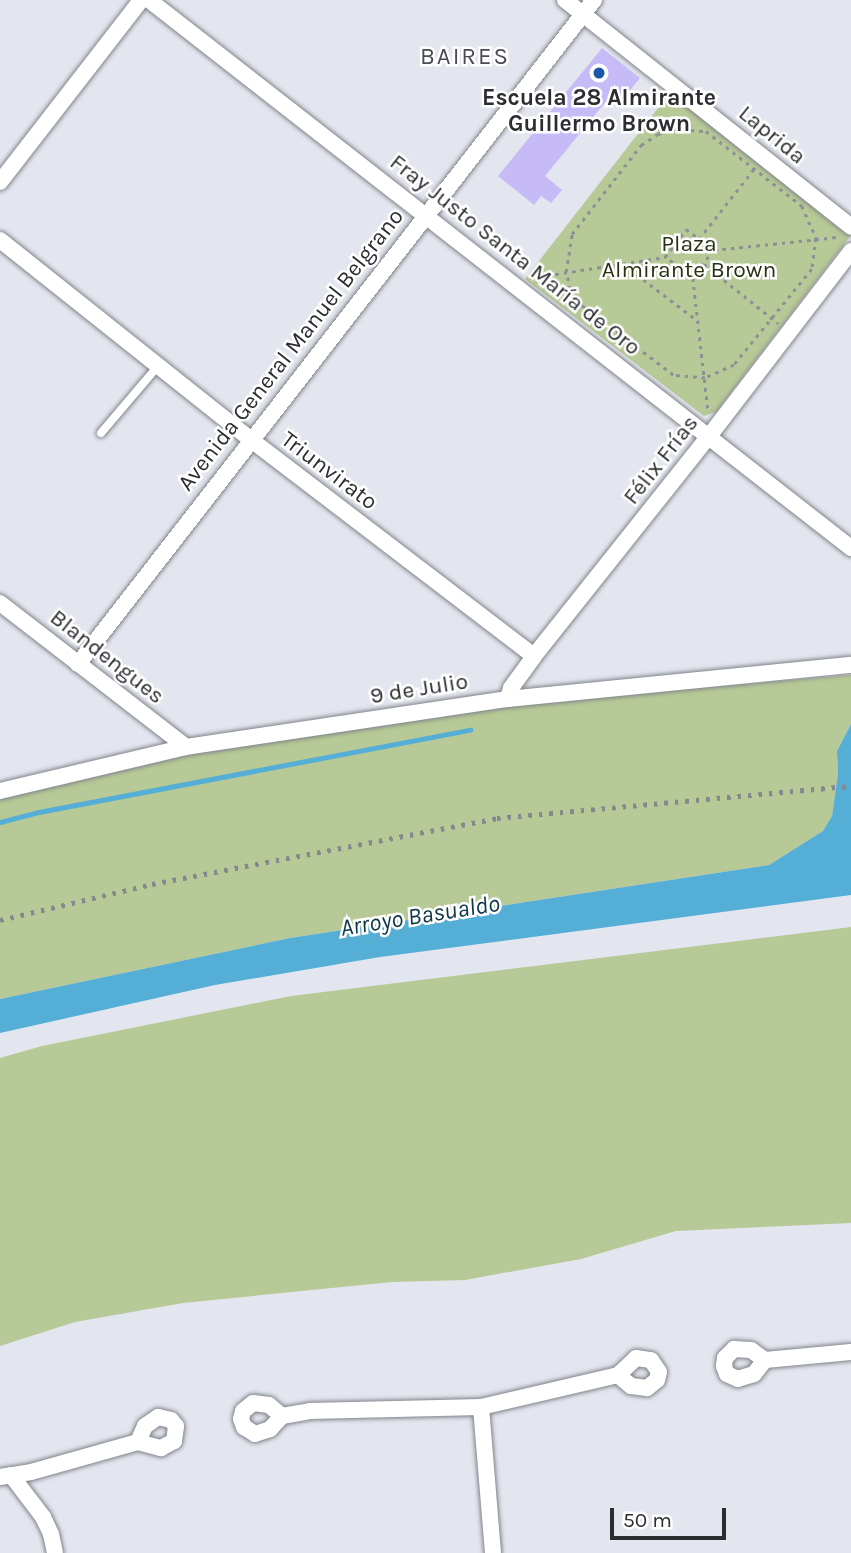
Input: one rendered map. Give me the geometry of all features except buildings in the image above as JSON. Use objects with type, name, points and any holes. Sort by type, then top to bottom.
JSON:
[{"type":"street","points":[[0,183],[141,0]]},
{"type":"street","name":"Fray Justo Santa María de Oro","points":[[149,0],[513,281],[851,548]]},
{"type":"street","name":"Laprida","points":[[565,0],[845,232]]},
{"type":"street","name":"Avenida General Manuel Belgrano","points":[[78,664],[250,439],[594,0]]},
{"type":"street","name":"Triunvirato","points":[[0,240],[250,439],[534,656]]},
{"type":"street","name":"Félix Frías","points":[[508,699],[511,688],[534,656],[710,435],[851,251]]},
{"type":"street","name":"Blandengues","points":[[0,603],[186,747]]},
{"type":"street","name":"9 de Julio","points":[[0,792],[186,747],[508,699],[851,665]]},
{"type":"street","points":[[765,1360],[851,1352]]},
{"type":"street","points":[[282,1416],[335,1409],[481,1407],[618,1375]]},
{"type":"street","points":[[481,1407],[493,1553]]},
{"type":"street","points":[[55,1553],[51,1534],[43,1517],[5,1476],[138,1442]]},
{"type":"lane","points":[[101,433],[158,366]]},
{"type":"path","points":[[674,129],[706,131],[759,163],[802,206],[816,238],[812,269],[734,365],[705,378],[673,375],[582,306],[570,289],[566,272],[572,234],[641,145],[658,134],[674,129]]},
{"type":"path","points":[[699,239],[759,163]]},
{"type":"path","points":[[513,281],[665,257],[686,229],[714,250],[845,232]]},
{"type":"path","points":[[710,435],[693,278],[714,250]]},
{"type":"path","points":[[665,257],[693,278]]},
{"type":"path","points":[[623,263],[698,321]]},
{"type":"path","points":[[704,264],[788,331]]},
{"type":"green space","name":"Plaza Almirante Brown","points":[[672,90],[851,235],[716,412],[704,416],[525,279]]},
{"type":"green space","points":[[851,675],[851,724],[837,751],[838,774],[832,816],[823,831],[769,865],[290,938],[0,999],[0,799],[189,755],[489,706]]},
{"type":"green space","points":[[851,927],[851,1223],[676,1231],[581,1259],[465,1280],[392,1282],[183,1303],[75,1322],[0,1346],[0,1058],[42,1046],[291,996]]},
{"type":"water","name":"Arroyo Basualdo","points":[[851,724],[851,895],[380,957],[215,985],[0,1033],[0,999],[290,938],[769,865],[823,831],[832,816],[838,774],[837,751]]},
{"type":"waterway","points":[[0,822],[39,812],[470,730]]},
{"type":"railway","points":[[0,920],[152,884],[497,818],[851,786]]},
{"type":"place","name":"Escuela 28 Almirante Guillermo Brown","points":[[599,73]]},
{"type":"district","name":"BAIRES","points":[[465,57]]}]
